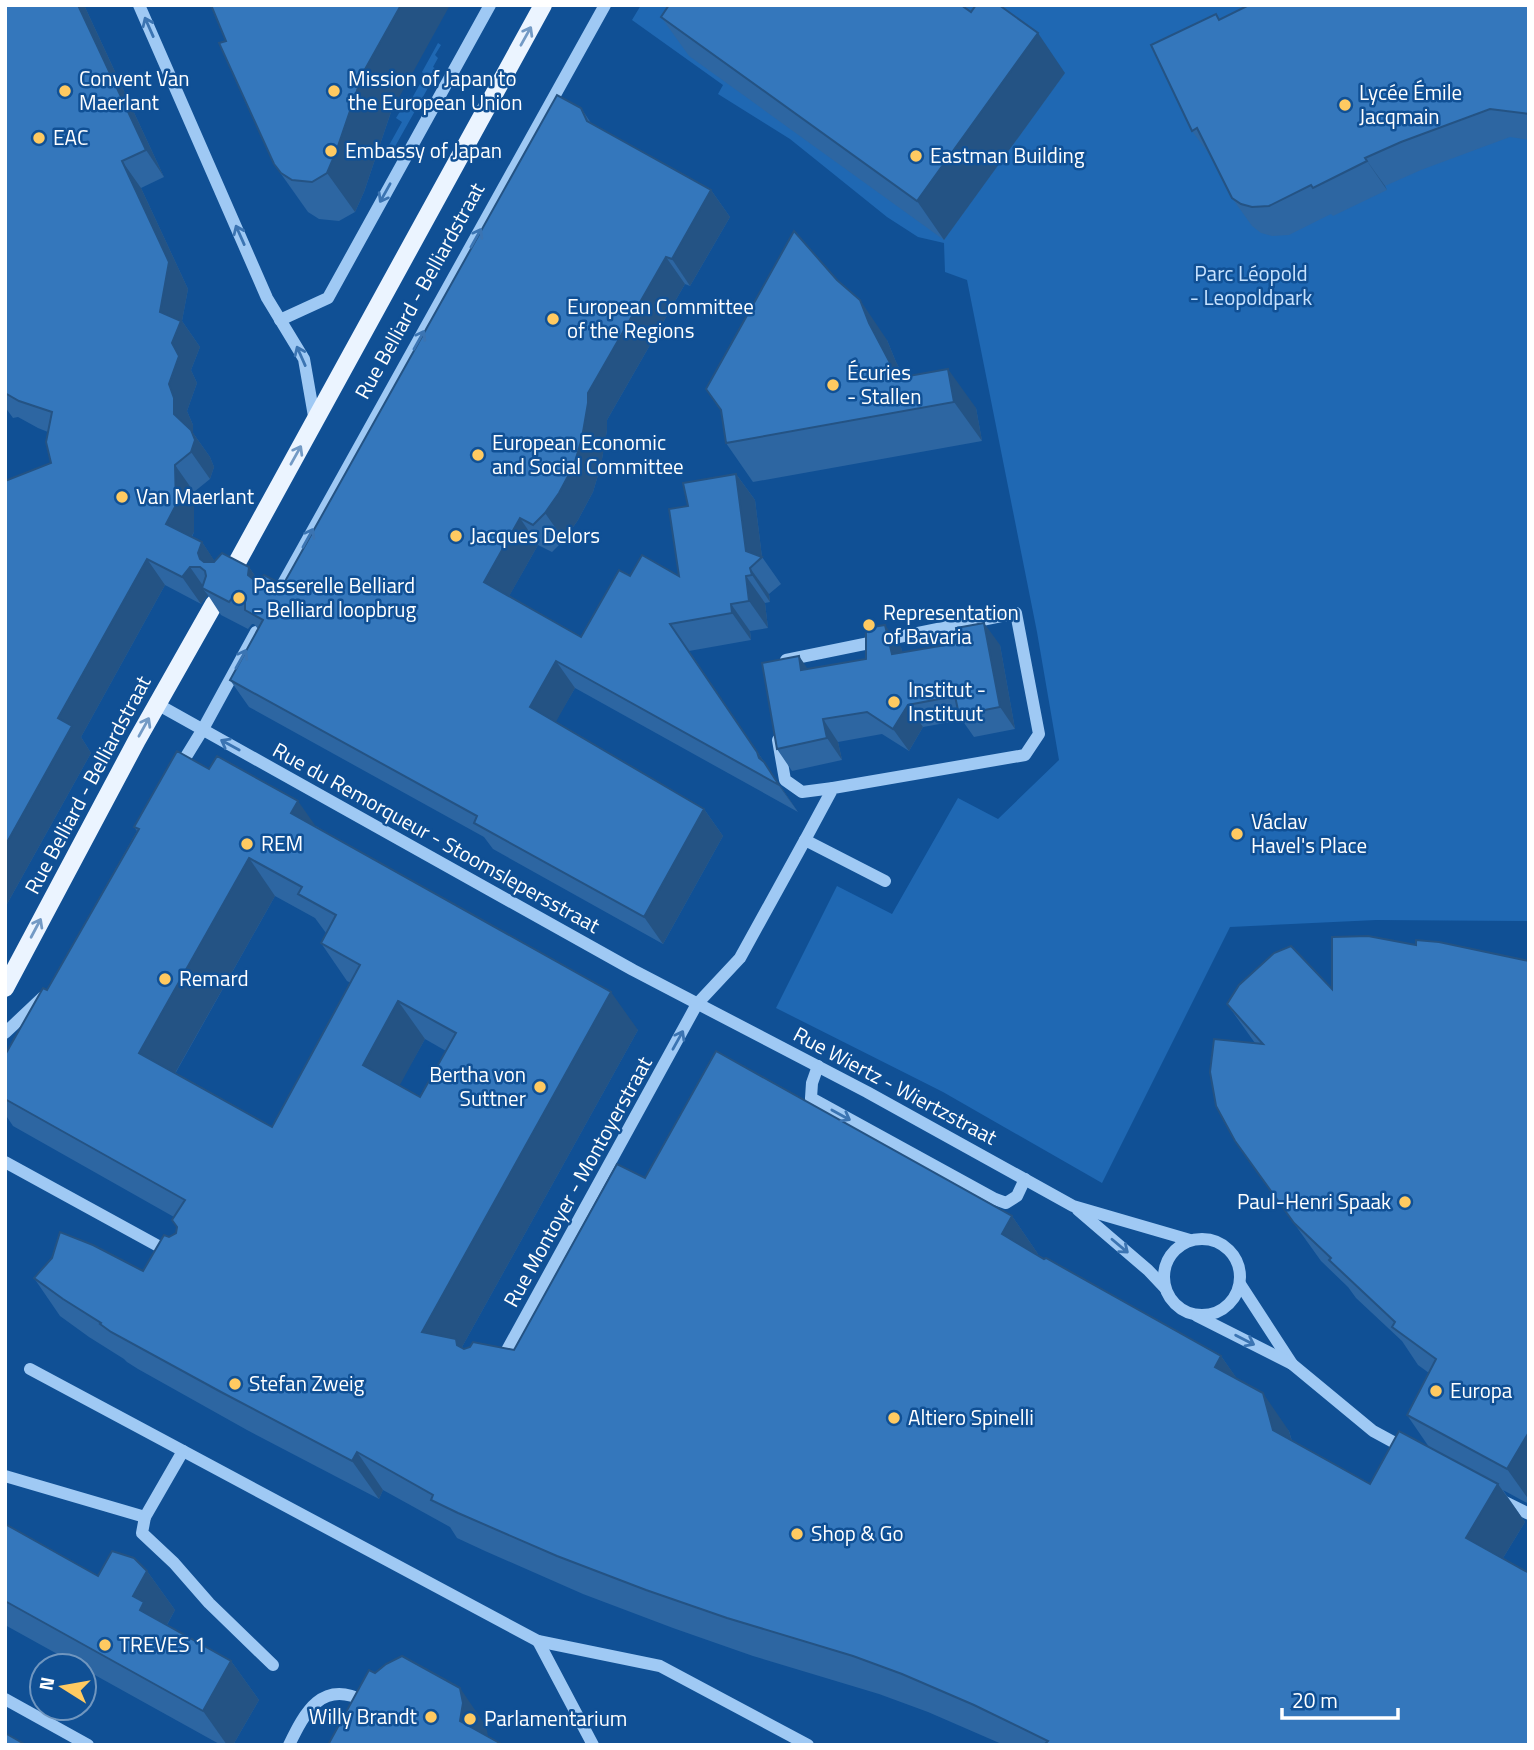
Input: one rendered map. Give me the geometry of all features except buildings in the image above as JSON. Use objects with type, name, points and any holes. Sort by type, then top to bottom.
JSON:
[{"type":"main road","name":"Rue Belliard - Belliardstraat","points":[[228,579],[543,5]]},
{"type":"main road","name":"Rue Belliard - Belliardstraat","points":[[5,988],[157,704],[214,604]]},
{"type":"street","points":[[139,5],[267,298],[304,359],[314,422]]},
{"type":"street","points":[[281,320],[328,298],[490,5]]},
{"type":"street","name":"Rue Belliard - Belliardstraat","points":[[275,598],[605,5]]},
{"type":"street","points":[[776,728],[785,780],[802,792],[1025,755],[1039,734],[1016,613],[778,661]]},
{"type":"street","points":[[175,776],[256,632]]},
{"type":"street","name":"Rue du Remorqueur - Stoomslepersstraat","points":[[157,704],[697,1004]]},
{"type":"street","name":"Rue Montoyer - Montoyerstraat","points":[[491,1378],[697,1004],[740,958],[834,788]]},
{"type":"street","points":[[805,840],[885,881]]},
{"type":"street","points":[[5,1033],[54,986]]},
{"type":"street","name":"Rue Wiertz - Wiertzstraat","points":[[697,1004],[818,1066],[1073,1206],[1148,1270],[1183,1311],[1292,1364],[1373,1431],[1418,1455]]},
{"type":"street","points":[[818,1066],[811,1083],[811,1098],[995,1199],[1006,1203],[1017,1196],[1025,1179]]},
{"type":"street","points":[[5,1161],[183,1259]]},
{"type":"street","name":"Rue Wiertz - Wiertzstraat","points":[[1073,1206],[1190,1240],[1201,1238],[1223,1244],[1238,1261],[1240,1284],[1292,1364]]},
{"type":"street","points":[[1165,1288],[1166,1264],[1171,1254],[1190,1240]]},
{"type":"street","points":[[1197,1316],[1212,1315],[1225,1308],[1235,1298],[1240,1284]]},
{"type":"street","points":[[30,1369],[538,1641],[660,1666],[808,1745]]},
{"type":"street","points":[[183,1451],[145,1517],[142,1533],[273,1665]]},
{"type":"street","points":[[5,1476],[145,1517]]},
{"type":"street","points":[[1487,1492],[1529,1514]]},
{"type":"street","points":[[538,1641],[593,1745]]},
{"type":"street","points":[[289,1745],[301,1721],[319,1699],[334,1693],[351,1694],[363,1701]]},
{"type":"street","points":[[5,1699],[88,1745]]},
{"type":"green space","name":"Parc Léopold - Leopoldpark","points":[[641,5],[1529,5],[1529,921],[1376,920],[1230,927],[1102,1183],[943,1092],[776,1008],[837,886],[892,914],[958,798],[998,819],[1059,760],[1037,632],[967,280],[945,272],[944,243],[918,237],[887,217],[790,139],[718,94],[723,85],[632,20]]},
{"type":"green space","points":[[438,43],[441,45],[435,55],[438,58],[433,67],[438,70],[388,159],[383,156],[402,122],[396,118],[408,99],[411,100],[425,75],[422,72]]},
{"type":"place","name":"Convent Van Maerlant","points":[[65,91]]},
{"type":"place","name":"Mission of Japan to the European Union","points":[[334,91]]},
{"type":"place","name":"Lycée Émile Jacqmain","points":[[1345,105]]},
{"type":"place","name":"EAC","points":[[39,138]]},
{"type":"place","name":"Embassy of Japan","points":[[331,151]]},
{"type":"place","name":"Eastman Building","points":[[916,156]]},
{"type":"place","name":"European Committee of the Regions","points":[[553,319]]},
{"type":"place","name":"Écuries - Stallen","points":[[833,385]]},
{"type":"place","name":"European Economic and Social Committee","points":[[478,455]]},
{"type":"place","name":"Van Maerlant","points":[[122,497]]},
{"type":"place","name":"Jacques Delors","points":[[456,536]]},
{"type":"place","name":"Passerelle Belliard - Belliard loopbrug","points":[[239,598]]},
{"type":"place","name":"Representation of Bavaria","points":[[869,625]]},
{"type":"place","name":"Institut - Instituut","points":[[894,702]]},
{"type":"place","name":"Václav Havel's Place","points":[[1237,834]]},
{"type":"place","name":"REM","points":[[247,844]]},
{"type":"place","name":"Remard","points":[[165,979]]},
{"type":"place","name":"Bertha von Suttner","points":[[540,1087]]},
{"type":"place","name":"Paul-Henri Spaak","points":[[1405,1202]]},
{"type":"place","name":"Stefan Zweig","points":[[235,1384]]},
{"type":"place","name":"Europa","points":[[1436,1391]]},
{"type":"place","name":"Altiero Spinelli","points":[[894,1418]]},
{"type":"place","name":"Shop & Go","points":[[797,1534]]},
{"type":"place","name":"TREVES 1","points":[[105,1645]]},
{"type":"place","name":"Willy Brandt","points":[[431,1717]]},
{"type":"place","name":"Parlamentarium","points":[[470,1719]]}]
